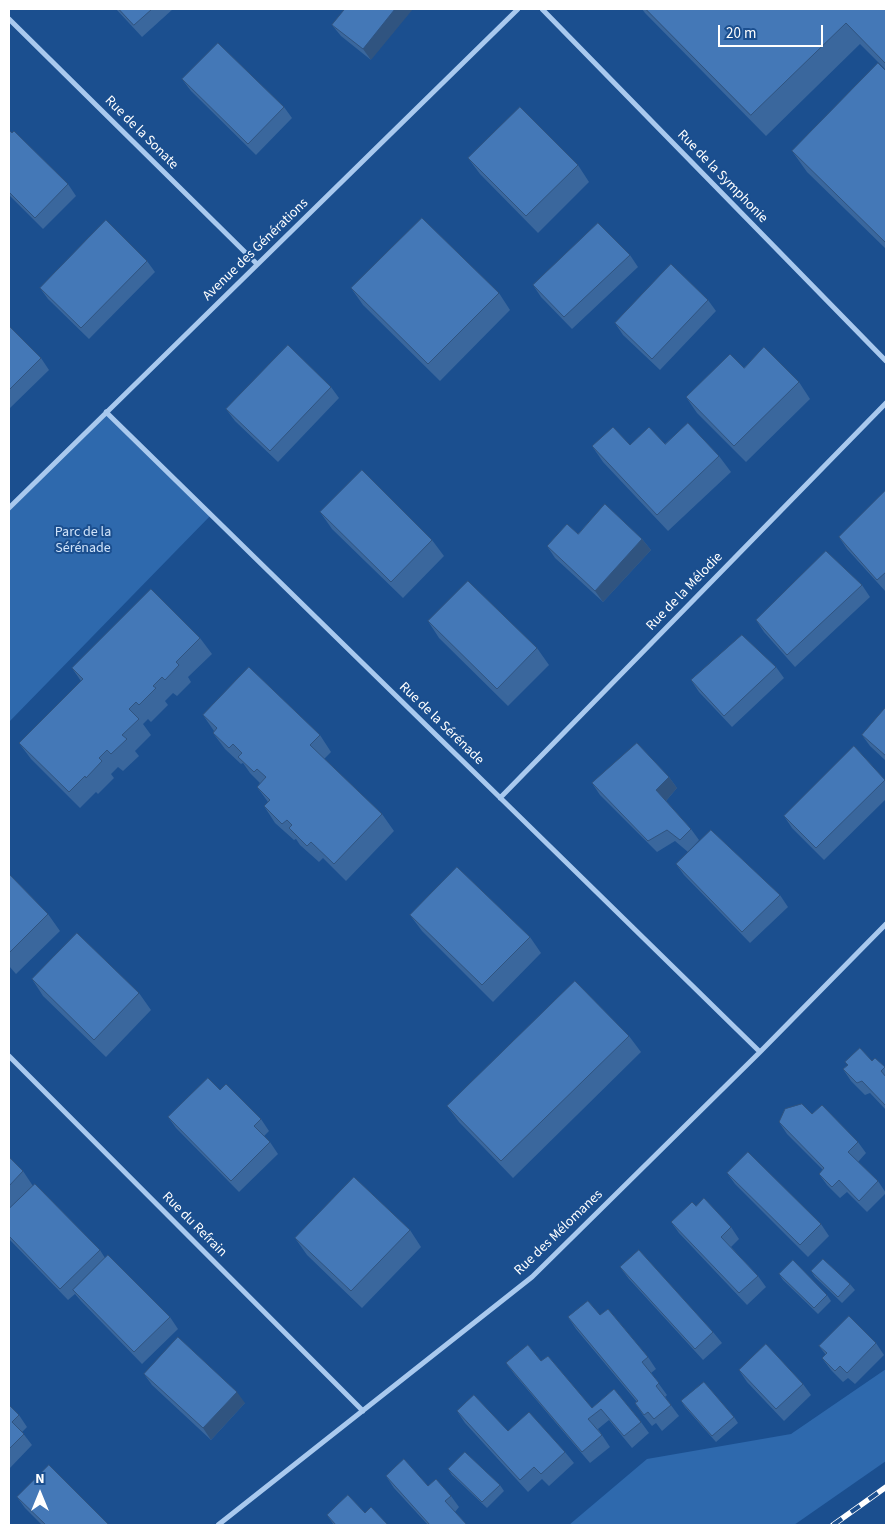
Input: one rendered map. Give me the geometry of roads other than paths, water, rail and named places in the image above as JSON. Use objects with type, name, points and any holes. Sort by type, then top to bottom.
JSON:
[{"type":"street","name":"Avenue des Générations","points":[[9,508],[518,9]]},
{"type":"street","name":"Rue de la Symphonie","points":[[542,9],[886,361]]},
{"type":"street","name":"Rue de la Sonate","points":[[9,19],[257,264]]},
{"type":"street","name":"Rue de la Mélodie","points":[[500,798],[886,403]]},
{"type":"street","name":"Rue de la Sérénade","points":[[106,412],[760,1052]]},
{"type":"street","name":"Rue des Mélomanes","points":[[218,1525],[532,1278],[886,924]]},
{"type":"street","name":"Rue du Refrain","points":[[9,1056],[363,1411]]},
{"type":"railway","points":[[833,1525],[886,1487]]},
{"type":"park label","name":"Parc de la Sérénade","points":[[83,542]]}]
